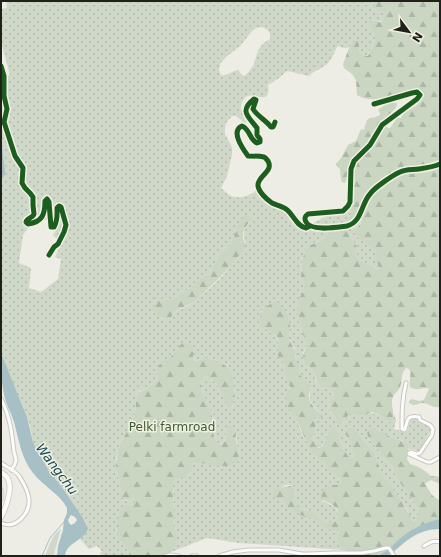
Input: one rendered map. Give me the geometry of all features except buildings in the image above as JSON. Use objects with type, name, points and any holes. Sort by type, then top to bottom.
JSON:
[{"type":"highway","points":[[1,472],[8,478],[10,490],[1,517]]},
{"type":"street","points":[[1,66],[4,76],[4,96],[7,109],[4,122],[16,156],[23,168],[22,184],[32,194],[33,199],[34,214],[26,222],[29,224],[40,220],[44,212],[45,201],[47,199],[49,202],[51,227],[54,227],[58,216],[56,209],[58,206],[61,207],[65,229],[61,239],[49,255]]},
{"type":"street","points":[[374,104],[417,92],[420,95],[417,99],[382,125],[370,145],[354,161],[351,169],[350,202],[348,206],[343,211],[308,214],[305,220],[310,226],[313,228],[321,228],[351,225],[357,219],[370,194],[391,177],[400,172],[440,164]]},
{"type":"street","points":[[275,122],[271,127],[257,114],[253,109],[256,100],[254,99],[247,105],[246,111],[257,128],[256,135],[260,139],[260,142],[257,143],[254,141],[247,128],[244,126],[238,127],[236,133],[248,156],[263,157],[269,162],[269,169],[258,182],[258,187],[261,192],[270,202],[286,210],[301,226],[306,228],[310,226]]},
{"type":"street","points":[[406,383],[402,398],[402,429],[405,429],[408,419],[413,416],[419,417],[420,420],[430,425],[433,429],[432,435],[420,453],[416,454],[410,452],[409,454],[427,462],[431,462],[440,457]]},
{"type":"street","points":[[1,399],[10,422],[16,458],[14,466],[11,470]]},
{"type":"street","points":[[1,463],[18,476],[29,498],[29,505],[26,513],[18,522],[7,526],[1,523]]},
{"type":"street","points":[[1,490],[1,499]]},
{"type":"street","points":[[424,546],[432,541],[440,542]]},
{"type":"street","points":[[219,556],[248,550],[278,550],[308,554],[361,553],[386,548],[389,548],[394,555]]},
{"type":"street","points":[[166,556],[170,554],[179,556]]},
{"type":"street","points":[[192,556],[197,556]]},
{"type":"green space","points":[[6,1],[374,1],[374,8],[385,14],[387,18],[385,21],[370,20],[369,25],[374,32],[375,39],[367,56],[360,53],[360,40],[347,48],[338,46],[328,63],[309,76],[287,71],[268,85],[268,93],[266,97],[248,96],[244,99],[241,108],[246,124],[236,116],[232,116],[226,123],[225,134],[232,147],[232,155],[227,176],[221,188],[229,195],[237,197],[252,194],[258,189],[262,196],[287,211],[299,228],[302,230],[310,230],[312,224],[317,221],[328,215],[343,212],[351,206],[351,214],[346,222],[348,223],[352,221],[358,213],[369,191],[399,170],[440,163],[440,167],[430,171],[419,174],[404,175],[396,178],[372,195],[355,235],[372,247],[376,253],[375,257],[379,266],[378,270],[356,258],[355,245],[349,234],[327,236],[322,240],[311,244],[305,251],[302,260],[301,277],[304,290],[296,306],[306,346],[303,353],[305,362],[314,372],[316,381],[320,385],[331,390],[334,394],[330,399],[329,407],[330,411],[336,418],[336,423],[342,424],[349,414],[365,413],[375,413],[389,422],[394,417],[394,413],[396,420],[394,429],[406,432],[412,418],[418,418],[431,430],[418,451],[409,449],[409,447],[402,440],[383,434],[378,429],[367,434],[371,442],[392,466],[398,480],[418,508],[419,515],[414,521],[411,519],[407,510],[382,474],[374,452],[357,430],[347,438],[353,450],[353,458],[350,458],[345,452],[337,430],[329,431],[321,448],[315,444],[314,417],[322,415],[310,400],[311,388],[306,380],[299,374],[295,348],[291,344],[289,338],[290,323],[269,304],[261,311],[262,327],[273,333],[279,344],[278,351],[280,360],[285,364],[285,376],[290,384],[287,403],[315,457],[324,460],[330,472],[338,476],[340,481],[340,484],[336,485],[323,501],[335,507],[338,512],[336,521],[325,522],[313,512],[298,507],[295,501],[296,489],[292,486],[283,486],[274,498],[284,500],[307,518],[313,518],[338,529],[339,534],[337,537],[337,542],[345,550],[239,543],[207,538],[166,554],[174,548],[177,532],[173,524],[173,485],[176,478],[188,476],[194,462],[212,465],[239,456],[236,442],[237,437],[227,429],[225,440],[221,445],[215,440],[213,417],[201,389],[204,376],[214,381],[231,408],[235,398],[233,377],[226,366],[214,359],[207,358],[196,361],[193,357],[193,346],[189,343],[183,342],[171,357],[164,360],[158,366],[156,381],[149,387],[139,391],[137,394],[136,407],[132,422],[118,448],[116,459],[118,477],[123,498],[127,501],[133,498],[135,499],[134,504],[125,508],[120,513],[116,530],[133,556],[102,556],[100,553],[102,551],[97,546],[89,549],[80,539],[83,536],[87,525],[66,493],[49,471],[33,442],[30,426],[24,409],[1,353],[1,181],[5,171],[1,135],[1,77],[10,75],[1,42],[1,9],[7,8]],"holes":[[[262,27],[269,32],[270,39],[260,48],[252,68],[244,76],[238,70],[226,75],[221,75],[219,70],[220,64],[240,46],[252,31],[256,28]],[[48,212],[59,214],[59,225],[53,235],[61,244],[55,257],[61,259],[58,279],[41,292],[29,288],[31,268],[19,263],[23,235],[34,220],[47,220]],[[249,214],[251,220],[245,231],[245,242],[225,273],[212,287],[196,300],[174,313],[171,319],[161,318],[161,301],[172,299],[189,289],[195,284],[196,281],[210,273],[219,255],[231,245]]]},
{"type":"green space","points":[[374,1],[440,1],[440,163],[402,169],[388,176],[369,191],[357,214],[347,223],[346,222],[351,214],[350,209],[353,192],[353,174],[348,176],[345,183],[342,182],[340,169],[336,164],[348,145],[356,141],[361,129],[364,130],[367,120],[380,115],[379,109],[390,103],[397,103],[394,110],[386,117],[385,120],[388,128],[390,128],[397,118],[401,118],[403,114],[418,104],[423,96],[422,91],[416,89],[374,99],[365,99],[357,95],[356,80],[352,74],[344,68],[343,64],[351,44],[358,39],[360,40],[360,53],[364,56],[368,56],[375,39],[369,22],[370,20],[381,22],[386,19],[384,13],[374,8]]},
{"type":"green space","points":[[440,167],[440,407],[434,407],[425,403],[413,405],[409,403],[412,399],[419,401],[424,400],[429,389],[416,389],[410,387],[410,371],[406,368],[403,373],[400,387],[393,398],[393,417],[391,422],[372,412],[363,415],[349,414],[340,425],[336,423],[336,418],[329,405],[330,399],[334,394],[331,390],[317,382],[314,372],[305,364],[303,356],[306,346],[296,307],[304,290],[301,277],[302,261],[305,251],[310,245],[322,240],[331,233],[346,231],[356,245],[356,258],[378,270],[379,266],[374,258],[376,253],[354,233],[361,222],[371,197],[381,187],[395,178],[408,174],[424,173]]},
{"type":"green space","points":[[248,214],[253,220],[249,222],[244,232],[244,248],[216,282],[195,301],[175,312],[171,319],[160,317],[155,314],[152,309],[156,303],[159,301],[172,299],[189,289],[195,284],[196,281],[210,273],[219,255],[231,245],[240,221]]},
{"type":"green space","points":[[277,301],[289,318],[289,338],[296,352],[295,355],[299,364],[299,374],[309,383],[311,388],[309,400],[322,415],[322,418],[320,419],[314,417],[314,440],[316,445],[319,448],[322,447],[329,431],[333,428],[337,430],[345,452],[350,458],[353,458],[354,454],[346,434],[346,430],[353,428],[357,430],[374,452],[382,474],[395,491],[413,521],[418,516],[418,508],[398,480],[392,466],[371,442],[367,434],[368,430],[375,428],[389,437],[404,442],[409,447],[407,459],[410,464],[421,468],[431,476],[440,477],[440,484],[431,480],[425,484],[432,495],[440,501],[440,519],[413,530],[382,554],[369,556],[345,556],[345,550],[337,543],[339,533],[338,529],[333,531],[330,530],[313,518],[307,518],[287,508],[284,500],[274,498],[274,489],[291,486],[296,489],[295,501],[296,505],[300,509],[314,512],[321,520],[326,522],[336,521],[338,516],[338,511],[336,508],[321,496],[325,487],[340,484],[340,479],[328,471],[324,461],[313,455],[308,447],[300,427],[286,400],[286,395],[290,386],[285,377],[285,365],[278,356],[278,339],[274,334],[261,326],[260,317],[262,311],[268,305]]},
{"type":"green space","name":"Pelki farmroad","points":[[183,342],[189,343],[193,346],[193,357],[195,361],[204,358],[215,360],[227,367],[232,374],[235,397],[234,404],[231,408],[229,408],[220,389],[214,381],[204,376],[201,389],[211,411],[214,437],[221,445],[226,438],[228,426],[233,427],[236,434],[239,456],[233,465],[214,466],[194,462],[186,477],[176,478],[173,485],[173,524],[177,532],[177,539],[174,548],[169,553],[162,556],[133,556],[117,535],[117,522],[121,509],[134,504],[135,499],[133,498],[127,500],[122,497],[116,465],[118,448],[132,422],[136,407],[137,394],[156,381],[158,366],[164,360],[171,357]]},
{"type":"green space","points":[[61,529],[54,556],[45,556],[53,537]]},
{"type":"water","points":[[1,135],[5,174],[1,181]]},
{"type":"water","points":[[1,353],[27,417],[33,442],[49,471],[66,493],[88,528],[83,536],[69,547],[65,556],[57,556],[67,508],[60,498],[37,478],[26,461],[4,396]],"holes":[[[71,515],[77,520],[71,525],[68,520]]]},
{"type":"water","points":[[440,519],[440,529],[425,531],[412,537],[389,556],[377,556],[415,528]]},
{"type":"waterway","points":[[42,556],[50,538],[64,522]]},
{"type":"cycle path","points":[[1,66],[4,76],[4,96],[7,109],[4,122],[15,156],[23,168],[22,183],[33,197],[34,214],[26,222],[28,224],[40,220],[43,214],[45,201],[47,199],[49,202],[51,227],[54,227],[57,218],[57,208],[59,206],[61,207],[66,225],[58,244],[49,255]]},
{"type":"cycle path","points":[[374,104],[417,92],[420,95],[417,99],[382,125],[370,145],[354,161],[351,169],[350,202],[348,206],[343,211],[308,214],[305,218],[309,225],[319,228],[331,228],[352,224],[356,221],[370,194],[375,188],[388,179],[402,171],[427,168],[440,164]]},
{"type":"cycle path","points":[[275,122],[273,127],[271,127],[255,112],[253,109],[256,100],[254,99],[249,103],[246,114],[257,128],[257,135],[260,142],[257,143],[254,141],[247,129],[242,126],[239,128],[237,136],[248,156],[264,157],[268,161],[269,168],[258,183],[260,191],[267,200],[289,211],[297,223],[303,227],[306,228],[310,226]]},
{"type":"water label","name":"Wangchu","points":[[57,469]]}]
